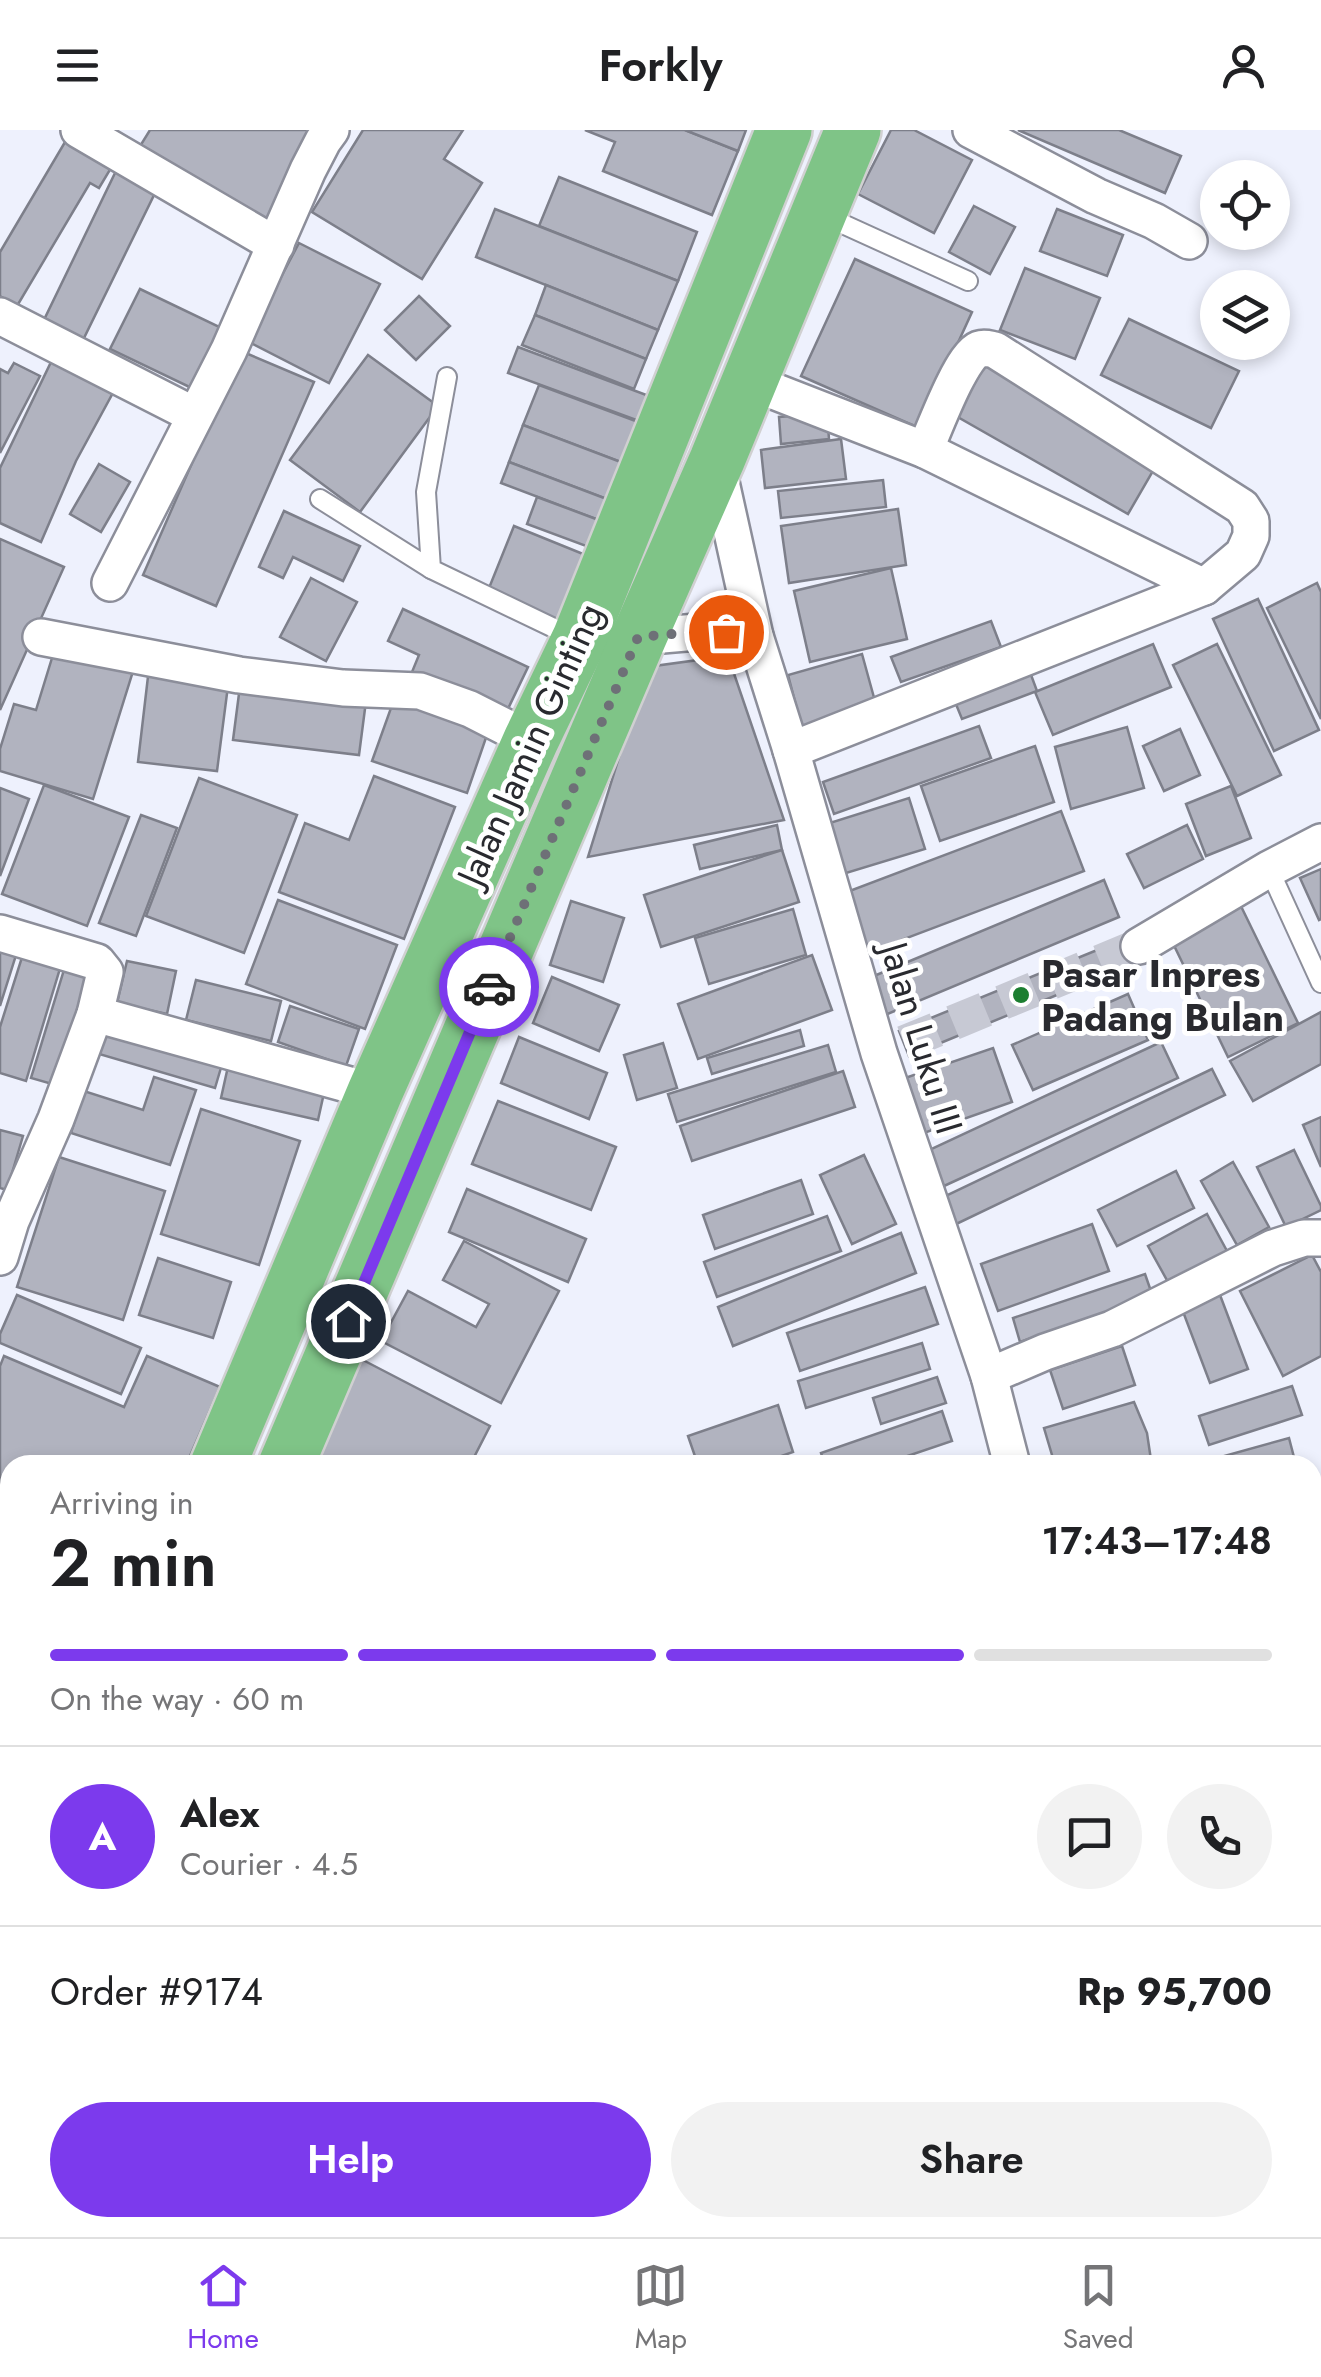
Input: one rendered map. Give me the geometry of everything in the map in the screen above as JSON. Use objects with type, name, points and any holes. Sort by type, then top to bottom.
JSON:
[{"type":"highway","name":"Jalan Jamin Ginting","points":[[222,1455],[374,1092],[530,740],[580,638],[784,130]]},
{"type":"highway","name":"Jalan Jamin Ginting","points":[[290,1455],[853,130]]},
{"type":"street","points":[[79,130],[276,245]]},
{"type":"street","points":[[110,583],[229,350],[308,170],[332,130]]},
{"type":"street","points":[[971,130],[1189,241]]},
{"type":"street","points":[[0,316],[194,416]]},
{"type":"street","points":[[791,750],[1204,586],[1243,554],[1251,536],[1252,521],[1242,507],[995,350],[984,347],[967,358],[925,450]]},
{"type":"street","points":[[748,381],[925,450],[1204,586]]},
{"type":"street","name":"Jalan Luku III","points":[[716,460],[755,636],[891,1048],[1009,1455]]},
{"type":"street","points":[[638,637],[696,632],[755,636]]},
{"type":"street","points":[[41,638],[238,675],[343,688],[420,691],[470,709],[530,740]]},
{"type":"street","points":[[1139,946],[1321,842]]},
{"type":"street","points":[[0,933],[100,964],[106,972],[56,1119],[6,1220],[0,1257]]},
{"type":"street","points":[[94,1014],[374,1092]]},
{"type":"street","points":[[989,1376],[1112,1329],[1273,1248],[1304,1238],[1321,1238]]},
{"type":"lane","points":[[817,212],[968,281]]},
{"type":"lane","points":[[431,569],[426,492],[447,377]]},
{"type":"lane","points":[[320,499],[431,569],[580,638]]},
{"type":"lane","points":[[1269,869],[1321,983]]},
{"type":"building","points":[[150,130],[326,130],[268,227],[137,151]]},
{"type":"building","points":[[363,130],[463,130],[444,159],[482,183],[422,279],[312,212]]},
{"type":"building","points":[[585,130],[685,130],[738,151],[712,215],[603,171],[615,142]]},
{"type":"building","points":[[685,130],[746,130],[738,151]]},
{"type":"building","points":[[891,130],[914,130],[972,160],[934,233],[858,194]]},
{"type":"building","points":[[1018,130],[1119,130],[1181,156],[1165,193]]},
{"type":"building","points":[[68,137],[114,163],[99,188],[90,183],[17,306],[0,296],[0,252]]},
{"type":"building","points":[[116,171],[156,191],[82,342],[42,324]]},
{"type":"building","points":[[559,177],[697,232],[678,281],[539,226]]},
{"type":"building","points":[[974,206],[1015,227],[990,274],[949,252]]},
{"type":"building","points":[[495,209],[678,281],[658,330],[476,257]]},
{"type":"building","points":[[1057,209],[1123,235],[1107,276],[1040,251]]},
{"type":"building","points":[[299,243],[380,284],[329,383],[247,341]]},
{"type":"building","points":[[855,259],[972,312],[919,428],[801,376]]},
{"type":"building","points":[[1025,268],[1100,298],[1075,359],[1000,330]]},
{"type":"building","points":[[546,285],[658,330],[646,359],[535,315]]},
{"type":"building","points":[[140,289],[232,333],[202,393],[110,349]]},
{"type":"building","points":[[419,296],[450,326],[416,360],[385,330]]},
{"type":"building","points":[[535,315],[646,359],[634,389],[522,345]]},
{"type":"building","points":[[1129,319],[1200,353],[1200,360],[1216,360],[1239,371],[1211,428],[1101,375]]},
{"type":"building","points":[[518,347],[649,396],[639,421],[508,373]]},
{"type":"building","points":[[241,351],[314,382],[216,606],[143,575]]},
{"type":"building","points":[[368,355],[438,406],[360,512],[290,460]]},
{"type":"building","points":[[52,360],[115,389],[76,461],[41,542],[0,523],[0,468]]},
{"type":"building","points":[[14,363],[40,376],[0,453],[0,369],[8,373]]},
{"type":"building","points":[[985,365],[1157,464],[1128,514],[956,416]]},
{"type":"building","points":[[539,385],[641,423],[626,464],[523,425]]},
{"type":"building","points":[[827,413],[829,439],[781,444],[779,417]]},
{"type":"building","points":[[523,425],[626,464],[612,501],[509,462]]},
{"type":"building","points":[[841,439],[846,479],[765,488],[761,450]]},
{"type":"building","points":[[509,462],[612,501],[604,522],[501,483]]},
{"type":"building","points":[[99,464],[130,482],[101,532],[70,514]]},
{"type":"building","points":[[883,480],[886,507],[781,518],[778,491]]},
{"type":"building","points":[[537,497],[604,522],[594,549],[527,524]]},
{"type":"building","points":[[898,509],[906,565],[789,583],[781,526]]},
{"type":"building","points":[[284,511],[360,546],[343,581],[293,557],[283,578],[259,567]]},
{"type":"building","points":[[514,526],[588,556],[560,623],[487,593]]},
{"type":"building","points":[[0,539],[64,567],[0,710]]},
{"type":"building","points":[[891,568],[907,639],[810,662],[794,591]]},
{"type":"building","points":[[311,578],[357,602],[326,661],[280,637]]},
{"type":"building","points":[[1317,583],[1321,592],[1321,719],[1267,608]]},
{"type":"building","points":[[1258,599],[1319,730],[1274,751],[1213,619]]},
{"type":"building","points":[[403,609],[528,667],[505,715],[412,672],[419,655],[388,641]]},
{"type":"building","points":[[991,621],[1001,647],[901,682],[891,657]]},
{"type":"building","points":[[1153,644],[1171,687],[1053,735],[1035,692]]},
{"type":"building","points":[[1217,644],[1281,775],[1237,796],[1173,665]]},
{"type":"building","points":[[56,645],[134,668],[93,799],[0,771],[0,749],[14,704],[36,710]]},
{"type":"building","points":[[862,654],[878,712],[803,732],[788,675]]},
{"type":"building","points":[[728,656],[784,820],[588,857],[647,667]]},
{"type":"building","points":[[1027,664],[1037,691],[962,719],[951,692]]},
{"type":"building","points":[[149,668],[229,678],[217,771],[138,762]]},
{"type":"building","points":[[240,686],[366,701],[359,755],[233,740]]},
{"type":"building","points":[[396,694],[490,726],[467,793],[372,761]]},
{"type":"building","points":[[979,726],[991,758],[834,814],[823,782]]},
{"type":"building","points":[[1127,727],[1144,788],[1071,809],[1055,747]]},
{"type":"building","points":[[1180,729],[1200,775],[1164,791],[1143,746]]},
{"type":"building","points":[[1035,746],[1054,802],[940,841],[921,786]]},
{"type":"building","points":[[374,776],[455,807],[404,939],[279,892],[305,823],[349,840]]},
{"type":"building","points":[[199,778],[297,815],[244,953],[146,916]]},
{"type":"building","points":[[44,785],[129,817],[87,926],[2,894]]},
{"type":"building","points":[[1231,786],[1251,838],[1206,856],[1186,804]]},
{"type":"building","points":[[0,788],[29,799],[0,876]]},
{"type":"building","points":[[909,798],[925,849],[833,877],[817,827]]},
{"type":"building","points":[[1061,811],[1084,871],[862,955],[839,895]]},
{"type":"building","points":[[141,815],[177,828],[136,936],[99,923]]},
{"type":"building","points":[[777,825],[782,850],[700,869],[694,845]]},
{"type":"building","points":[[1187,825],[1203,859],[1144,888],[1127,854]]},
{"type":"building","points":[[782,850],[799,902],[661,947],[644,895]]},
{"type":"building","points":[[1321,869],[1321,919],[1319,920],[1300,878]]},
{"type":"building","points":[[1104,880],[1119,917],[878,1018],[862,981]]},
{"type":"building","points":[[1236,896],[1298,1023],[1228,1057],[1167,931]]},
{"type":"building","points":[[278,900],[397,945],[365,1029],[246,984]]},
{"type":"building","points":[[571,901],[624,918],[603,982],[550,965]]},
{"type":"building","points":[[793,909],[806,955],[709,984],[695,938]]},
{"type":"building","name":"Pasar Inpres Padang Bulan","points":[[1134,935],[1144,959],[909,1056],[899,1031]]},
{"type":"building","points":[[0,950],[16,955],[0,1006]]},
{"type":"building","points":[[23,954],[61,965],[26,1081],[0,1073],[0,1027]]},
{"type":"building","points":[[812,955],[832,1010],[698,1059],[678,1004]]},
{"type":"building","points":[[67,960],[102,970],[66,1088],[31,1078]]},
{"type":"building","points":[[127,961],[176,971],[167,1014],[117,1003]]},
{"type":"building","points":[[552,977],[619,1005],[599,1051],[533,1023]]},
{"type":"building","points":[[196,980],[281,1001],[271,1041],[186,1020]]},
{"type":"building","points":[[1128,994],[1148,1040],[1033,1090],[1012,1045]]},
{"type":"building","points":[[290,1006],[359,1029],[346,1066],[278,1042]]},
{"type":"building","points":[[1321,1012],[1321,1064],[1253,1101],[1230,1061]]},
{"type":"building","points":[[110,1020],[225,1054],[215,1088],[99,1054]]},
{"type":"building","points":[[800,1030],[804,1046],[712,1074],[707,1058]]},
{"type":"building","points":[[519,1037],[607,1073],[589,1119],[501,1083]]},
{"type":"building","points":[[1161,1042],[1178,1078],[944,1186],[927,1151]]},
{"type":"building","points":[[663,1043],[677,1088],[637,1100],[624,1055]]},
{"type":"building","points":[[828,1045],[836,1072],[677,1122],[668,1094]]},
{"type":"building","points":[[993,1048],[1012,1102],[924,1133],[905,1078]]},
{"type":"building","points":[[229,1062],[326,1084],[318,1120],[221,1098]]},
{"type":"building","points":[[1212,1069],[1225,1095],[950,1227],[937,1200]]},
{"type":"building","points":[[843,1071],[855,1107],[692,1161],[680,1126]]},
{"type":"building","points":[[154,1077],[196,1090],[170,1165],[71,1133],[84,1091],[143,1110]]},
{"type":"building","points":[[498,1101],[616,1147],[591,1210],[472,1164]]},
{"type":"building","points":[[201,1109],[300,1141],[259,1265],[161,1234]]},
{"type":"building","points":[[1321,1117],[1321,1167],[1303,1125]]},
{"type":"building","points":[[0,1130],[23,1136],[7,1190],[0,1188]]},
{"type":"building","points":[[1294,1150],[1321,1210],[1286,1227],[1257,1167]]},
{"type":"building","points":[[864,1155],[896,1224],[852,1244],[820,1175]]},
{"type":"building","points":[[59,1157],[165,1191],[123,1320],[17,1287]]},
{"type":"building","points":[[1233,1162],[1269,1227],[1237,1245],[1201,1181]]},
{"type":"building","points":[[1176,1171],[1194,1208],[1117,1246],[1098,1210]]},
{"type":"building","points":[[801,1180],[813,1214],[715,1249],[703,1215]]},
{"type":"building","points":[[467,1189],[586,1239],[568,1282],[449,1232]]},
{"type":"building","points":[[1207,1214],[1227,1251],[1168,1282],[1148,1246]]},
{"type":"building","points":[[827,1216],[841,1251],[717,1297],[704,1262]]},
{"type":"building","points":[[1092,1224],[1109,1271],[998,1311],[981,1264]]},
{"type":"building","points":[[901,1233],[916,1273],[733,1346],[718,1307]]},
{"type":"building","points":[[464,1241],[559,1291],[501,1403],[381,1341],[408,1291],[476,1327],[489,1304],[443,1280]]},
{"type":"building","points":[[1312,1255],[1321,1272],[1321,1356],[1283,1376],[1240,1291]]},
{"type":"building","points":[[158,1258],[231,1282],[213,1338],[139,1315]]},
{"type":"building","points":[[1145,1274],[1153,1297],[1020,1342],[1013,1318]]},
{"type":"building","points":[[925,1287],[938,1324],[800,1371],[787,1333]]},
{"type":"building","points":[[17,1295],[141,1348],[121,1394],[0,1343],[0,1334]]},
{"type":"building","points":[[1220,1295],[1248,1369],[1210,1383],[1182,1309]]},
{"type":"building","points":[[922,1343],[930,1369],[806,1408],[798,1381]]},
{"type":"building","points":[[1122,1346],[1135,1385],[1063,1409],[1050,1370]]},
{"type":"building","points":[[4,1356],[124,1407],[147,1356],[220,1387],[190,1455],[0,1455],[0,1366]]},
{"type":"building","points":[[359,1358],[490,1426],[475,1455],[308,1455]]},
{"type":"building","points":[[937,1377],[946,1403],[881,1424],[873,1398]]},
{"type":"building","points":[[1292,1386],[1302,1415],[1209,1445],[1199,1416]]},
{"type":"building","points":[[1134,1402],[1147,1433],[1150,1455],[1052,1455],[1044,1428]]},
{"type":"building","points":[[778,1405],[793,1452],[695,1455],[688,1436]]},
{"type":"building","points":[[942,1411],[952,1441],[911,1455],[821,1453]]},
{"type":"building","points":[[1289,1438],[1293,1455],[1228,1455]]},
{"type":"tunnel","points":[[904,1043],[1139,946]]},
{"type":"way so far","points":[[489,987],[638,637],[726,632]]},
{"type":"place","name":"Pasar Inpres Padang Bulan","points":[[1021,995]]},
{"type":"route","points":[[348,1321],[489,987]]}]
